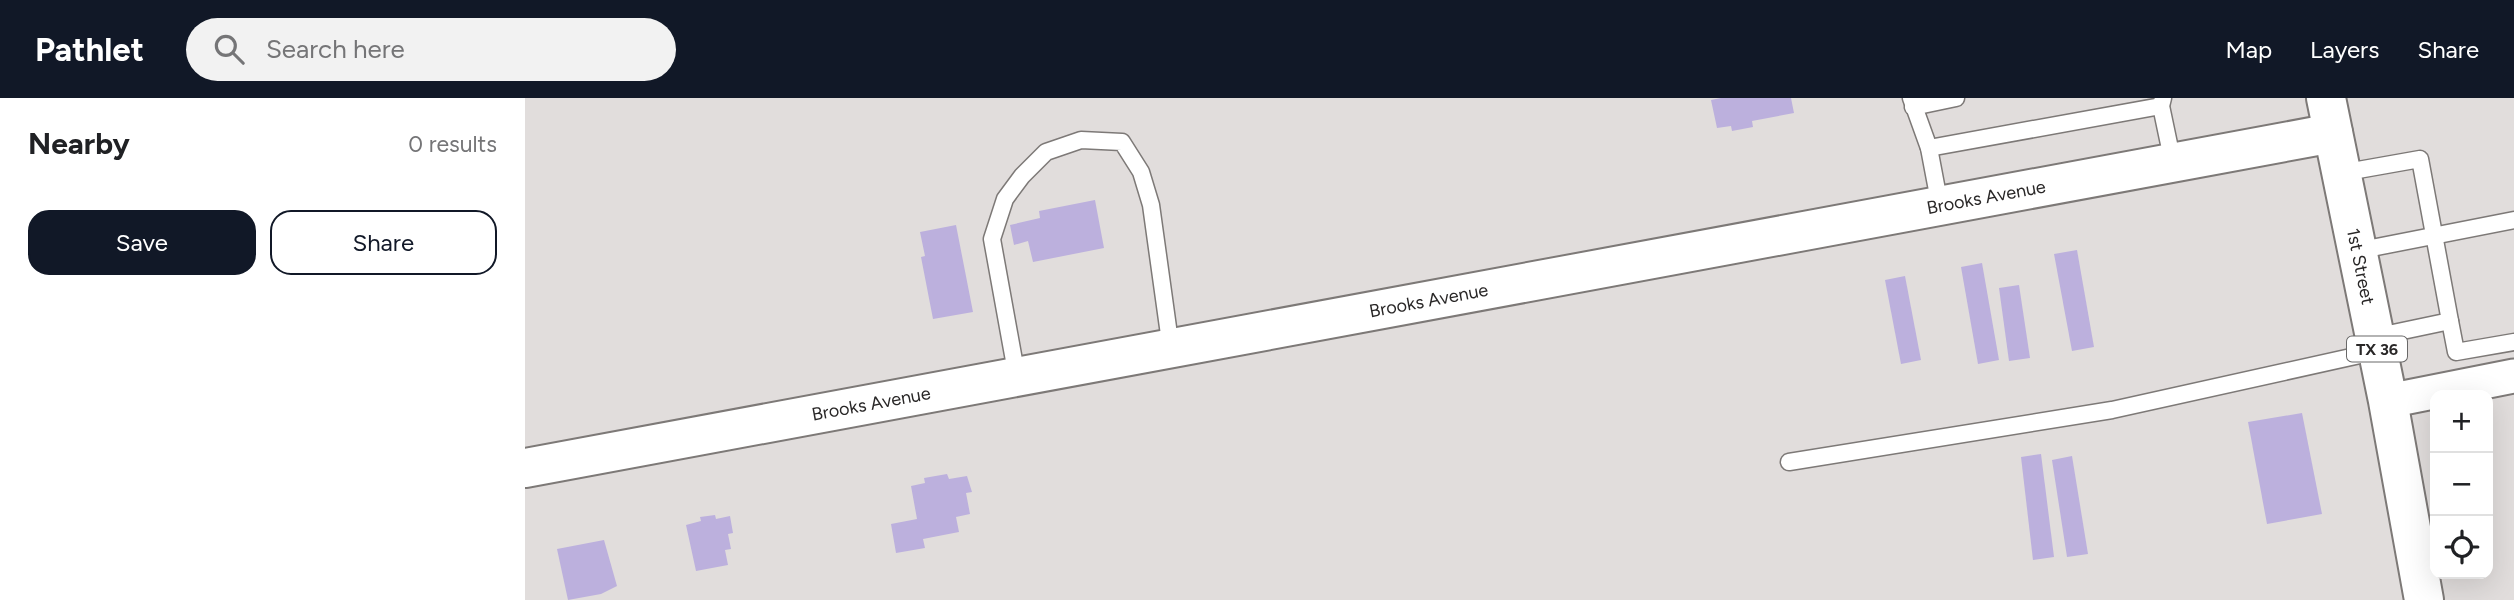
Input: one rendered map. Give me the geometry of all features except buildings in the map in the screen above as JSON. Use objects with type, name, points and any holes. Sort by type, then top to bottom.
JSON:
[{"type":"street","name":"Brooks Avenue","points":[[525,468],[2173,163],[2329,116]]},
{"type":"street","name":"1st Street","points":[[2329,116],[2388,401],[2424,600]]},
{"type":"street","points":[[2388,401],[2514,376]]},
{"type":"lane","points":[[1940,206],[1929,148],[1912,102],[1956,98]]},
{"type":"lane","points":[[1929,148],[2162,102],[2173,163]]},
{"type":"lane","points":[[1017,377],[992,239],[1005,199],[1023,176],[1046,152],[1081,140],[1122,142],[1141,172],[1151,205],[1171,349]]},
{"type":"lane","points":[[2341,173],[2420,159],[2456,352],[2514,342]]},
{"type":"lane","points":[[2356,251],[2514,220]]},
{"type":"lane","points":[[1789,462],[2112,410],[2376,344],[2450,321]]}]
